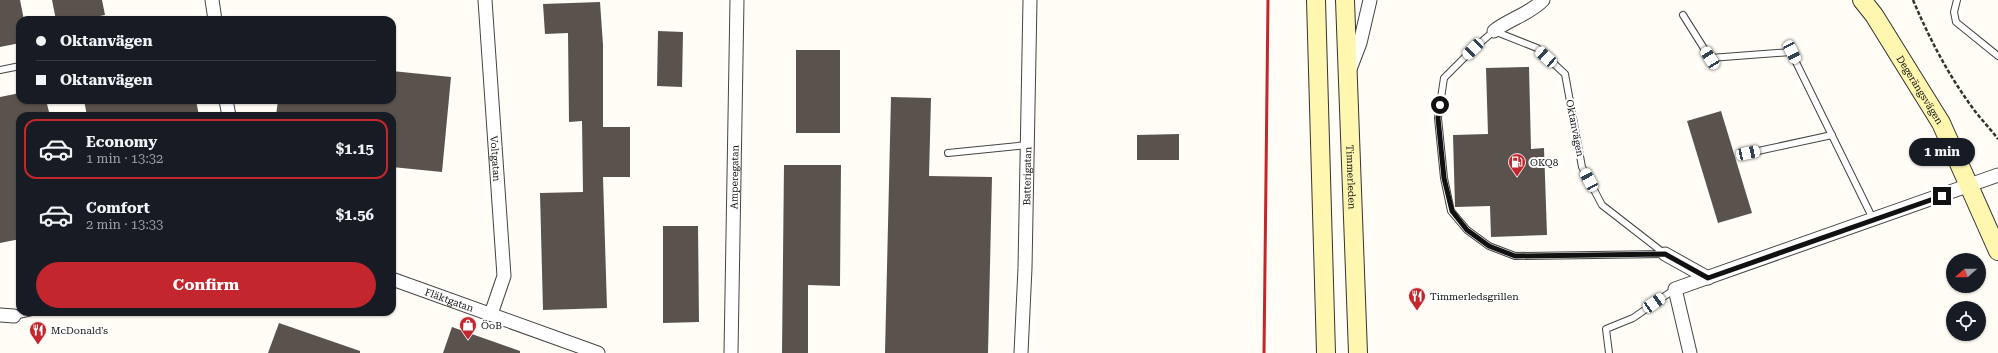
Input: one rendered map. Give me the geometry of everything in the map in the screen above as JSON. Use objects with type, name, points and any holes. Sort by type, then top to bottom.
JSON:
[{"type":"main road","points":[[1316,0],[1326,353]]},
{"type":"main road","name":"Timmerleden","points":[[1345,0],[1358,353]]},
{"type":"main road","name":"Degerängsvägen","points":[[1862,0],[1874,14],[1941,123],[1998,251]]},
{"type":"street","points":[[212,0],[214,16]]},
{"type":"street","name":"Voltgatan","points":[[485,0],[504,276],[491,314]]},
{"type":"street","name":"Amperegatan","points":[[731,353],[737,0]]},
{"type":"street","name":"Batterigatan","points":[[1021,353],[1025,268],[1030,0]]},
{"type":"street","points":[[1347,77],[1360,43],[1370,0]]},
{"type":"street","name":"Oktanvägen","points":[[1494,31],[1505,23],[1538,5],[1543,0]]},
{"type":"street","points":[[1690,353],[1675,289],[1998,175]]},
{"type":"street","name":"Oktanvägen","points":[[1665,254],[1708,278]]},
{"type":"street","name":"Fläktgatan","points":[[396,280],[598,353]]},
{"type":"street","points":[[0,315],[14,316]]},
{"type":"lane","points":[[1957,0],[1954,12],[1956,22],[1998,56]]},
{"type":"lane","points":[[1683,15],[1710,58],[1792,52],[1874,219]]},
{"type":"lane","name":"Oktanvägen","points":[[1494,31],[1537,48],[1565,74],[1582,167],[1602,205],[1665,254],[1515,256],[1489,246],[1467,230],[1452,211],[1444,178],[1438,118],[1444,78],[1473,49],[1494,31]]},
{"type":"lane","points":[[0,70],[16,67]]},
{"type":"lane","points":[[1748,153],[1832,136]]},
{"type":"lane","points":[[948,153],[1027,145]]},
{"type":"lane","points":[[1609,353],[1606,329],[1633,318],[1675,289]]},
{"type":"path","points":[[1913,0],[1925,30],[1941,58],[1968,101],[1998,139]]},
{"type":"building","points":[[0,0],[20,0],[23,16],[16,16],[16,44],[0,47]]},
{"type":"building","points":[[52,0],[102,0],[105,15],[100,16],[55,16]]},
{"type":"building","points":[[600,2],[603,45],[603,127],[630,127],[630,177],[603,177],[607,308],[543,310],[540,193],[583,192],[582,121],[569,122],[568,33],[545,34],[543,4]]},
{"type":"building","points":[[658,31],[683,32],[682,87],[657,86]]},
{"type":"building","points":[[796,50],[840,50],[840,133],[796,133]]},
{"type":"building","name":"OKQ8","points":[[1529,67],[1531,149],[1544,148],[1547,235],[1491,237],[1490,206],[1455,207],[1453,135],[1488,134],[1486,68]]},
{"type":"building","points":[[396,71],[451,77],[442,172],[396,167],[396,112],[276,112],[278,104],[396,104]]},
{"type":"building","points":[[16,94],[16,104],[47,104],[49,112],[16,112],[16,240],[0,243],[0,97]]},
{"type":"building","points":[[891,97],[931,98],[929,176],[992,177],[988,353],[885,353]]},
{"type":"building","points":[[85,104],[197,104],[198,112],[86,112]]},
{"type":"building","points":[[1721,111],[1752,213],[1718,223],[1687,121]]},
{"type":"building","points":[[1179,134],[1179,160],[1137,160],[1137,135]]},
{"type":"building","points":[[784,165],[841,165],[840,286],[808,285],[808,353],[782,353]]},
{"type":"building","points":[[663,226],[698,226],[699,322],[663,323]]},
{"type":"building","points":[[279,323],[360,351],[360,353],[268,353]]},
{"type":"building","name":"ÖoB","points":[[452,327],[520,351],[520,353],[443,353]]},
{"type":"railway","points":[[1264,353],[1268,0]]},
{"type":"place","name":"OKQ8","points":[[1517,177]]},
{"type":"place","name":"Timmerledsgrillen","points":[[1417,311]]},
{"type":"place","name":"ÖoB","points":[[468,340]]},
{"type":"place","name":"McDonald's","points":[[38,345]]},
{"type":"route","points":[[1440,105],[1438,118],[1444,178],[1452,211],[1467,230],[1489,246],[1515,256],[1665,254],[1708,278],[1942,196]]}]
